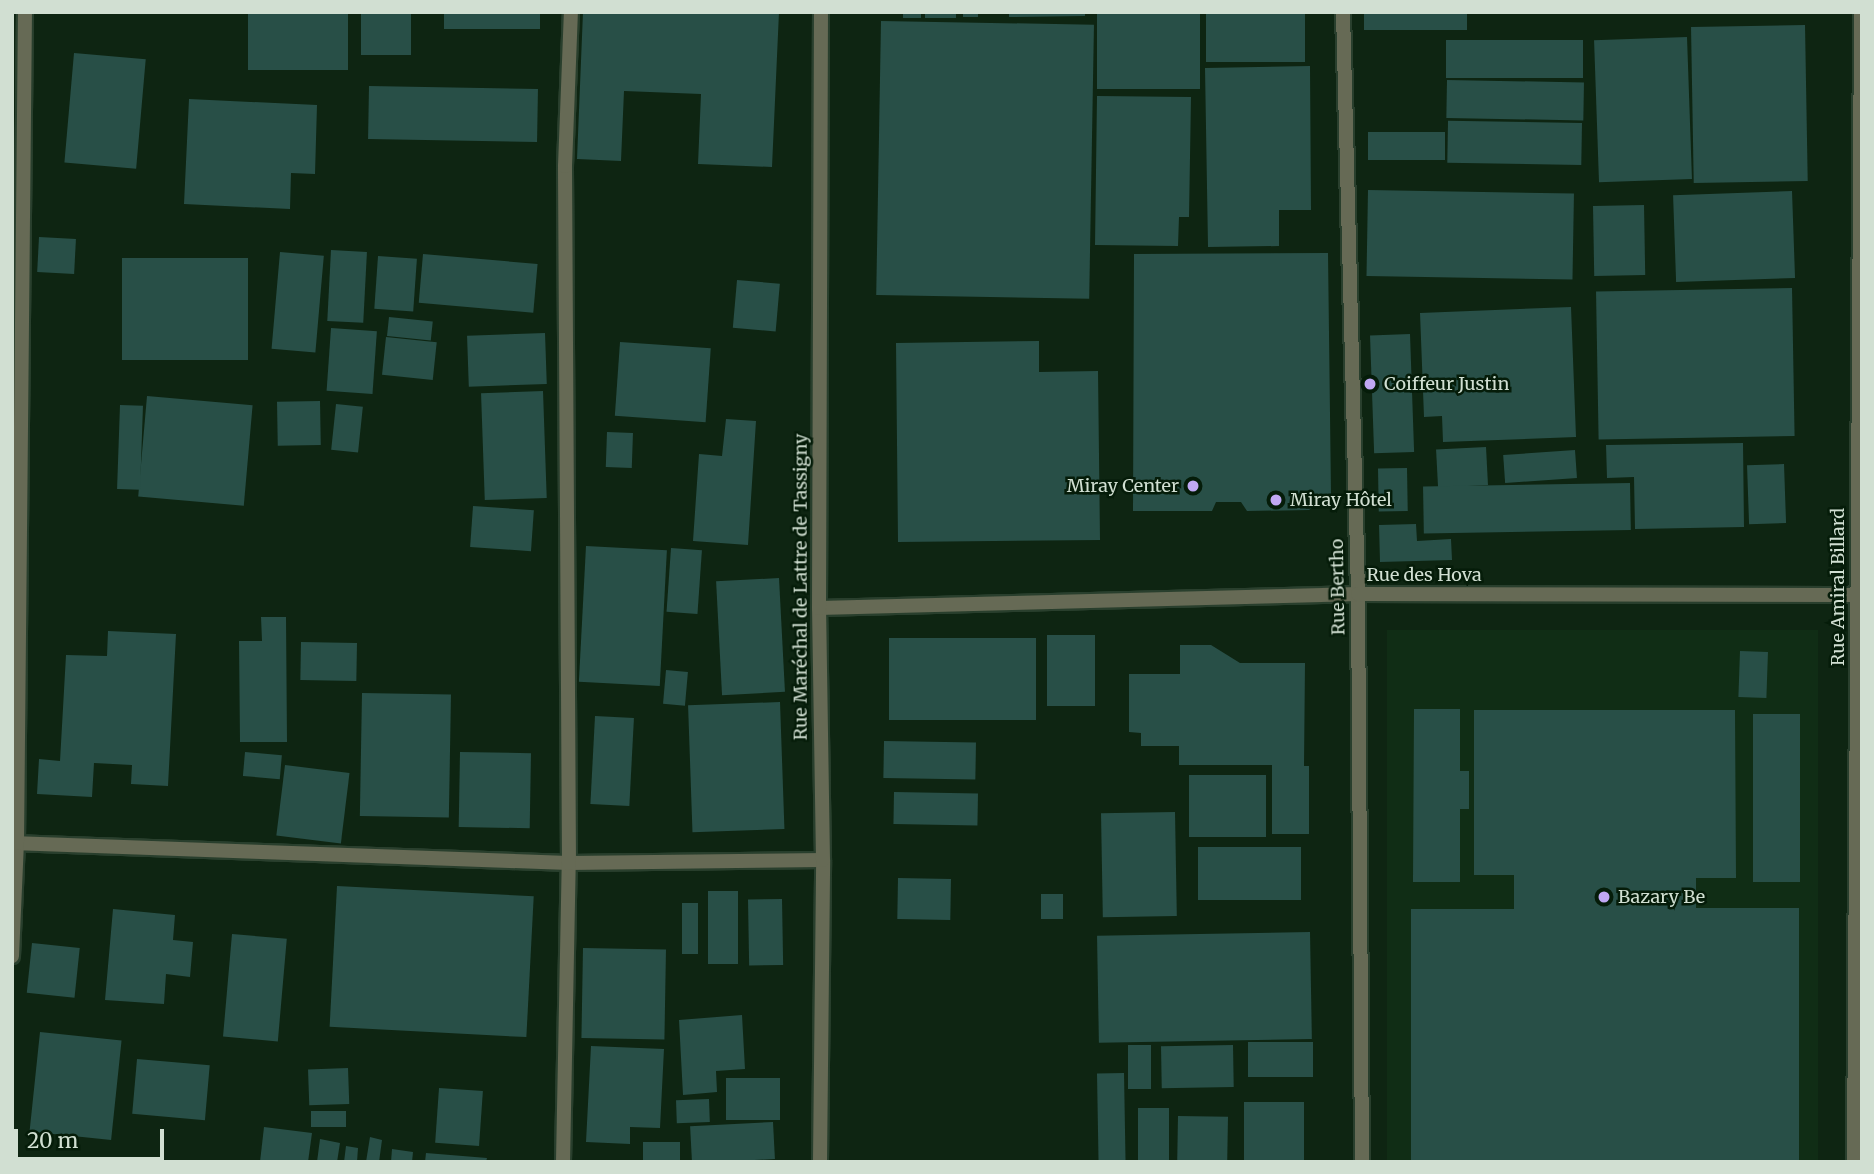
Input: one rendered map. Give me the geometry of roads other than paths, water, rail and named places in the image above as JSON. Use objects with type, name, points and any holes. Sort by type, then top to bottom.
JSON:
[{"type":"street","points":[[12,956],[25,12]]},
{"type":"street","points":[[563,1162],[569,863],[565,166],[571,12]]},
{"type":"street","name":"Rue Maréchal de Lattre de Tassigny","points":[[820,1162],[823,860],[819,608],[821,12]]},
{"type":"street","name":"Rue Bertho","points":[[1343,12],[1358,594],[1362,1162]]},
{"type":"street","name":"Rue Amiral Billard","points":[[1854,1162],[1860,595],[1861,12]]},
{"type":"street","name":"Rue des Hova","points":[[819,608],[1358,594],[1860,595]]},
{"type":"street","points":[[15,843],[569,863],[823,860]]},
{"type":"place","name":"Coiffeur Justin","points":[[1370,384]]},
{"type":"place","name":"Miray Center","points":[[1193,486]]},
{"type":"place","name":"Miray Hôtel","points":[[1276,500]]},
{"type":"place","name":"Bazary Be","points":[[1604,897]]}]
